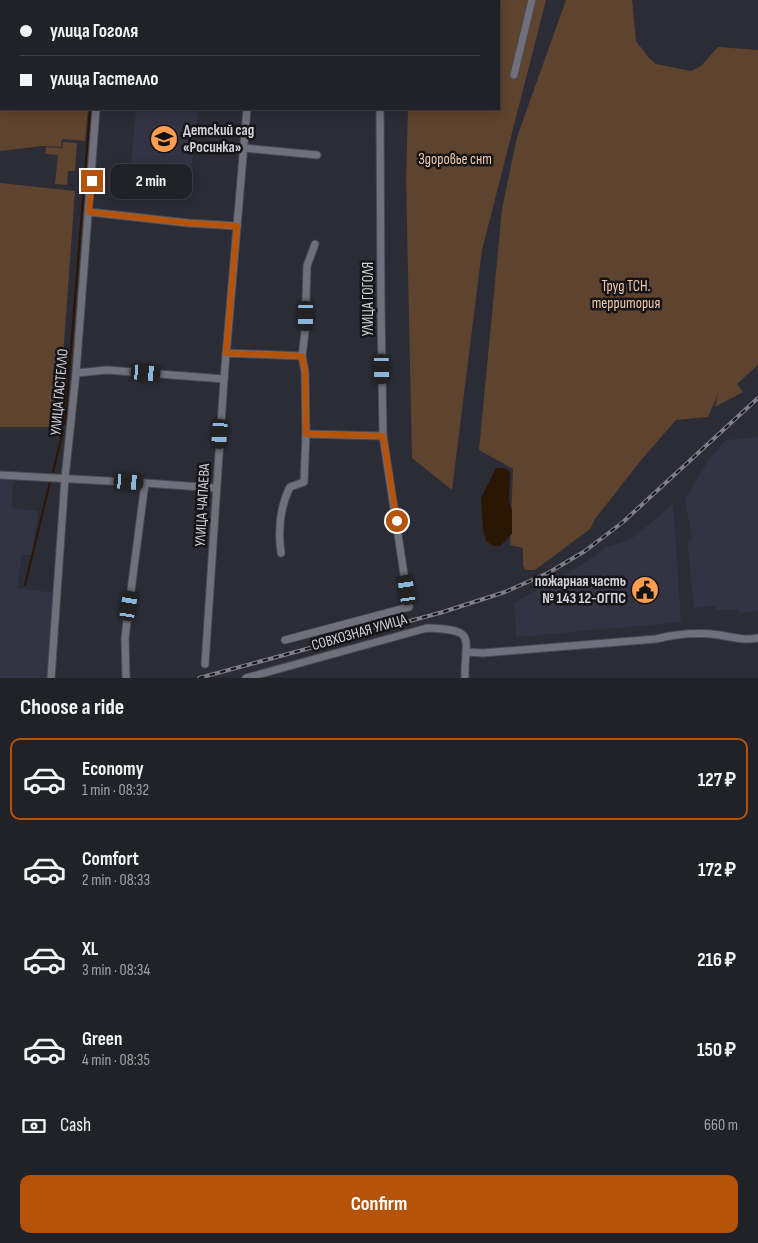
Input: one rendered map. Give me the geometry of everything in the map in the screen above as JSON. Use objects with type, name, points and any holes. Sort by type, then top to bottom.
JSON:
[{"type":"street","points":[[514,74],[532,0]]},
{"type":"street","name":"УЛИЦА ГАСТЕЛЛО","points":[[51,678],[65,478],[76,372],[96,110]]},
{"type":"street","name":"УЛИЦА ЧАПАЕВА","points":[[205,664],[224,379],[247,110]]},
{"type":"street","name":"УЛИЦА ГОГОЛЯ","points":[[284,640],[409,607],[383,436],[380,110]]},
{"type":"street","points":[[244,148],[318,155]]},
{"type":"street","points":[[89,212],[188,223],[237,226]]},
{"type":"street","points":[[281,553],[281,509],[284,499],[290,487],[304,482],[306,434],[305,372],[302,356],[305,332],[306,266],[315,244]]},
{"type":"street","points":[[226,353],[302,356]]},
{"type":"street","points":[[76,372],[107,370],[224,379]]},
{"type":"street","points":[[306,434],[383,436]]},
{"type":"street","points":[[0,475],[216,488]]},
{"type":"street","points":[[126,678],[127,621],[145,483]]},
{"type":"street","name":"СОВХОЗНАЯ УЛИЦА","points":[[246,678],[426,628],[458,632],[466,639],[468,652]]},
{"type":"street","points":[[465,678],[468,652],[499,652],[647,640],[681,633],[719,635],[751,640],[758,638]]},
{"type":"shaded area","name":"Детский сад «Росинка»","points":[[136,110],[198,110],[191,171],[183,170],[182,182],[130,173]]},
{"type":"shaded area","points":[[758,437],[758,611],[740,613],[737,609],[716,611],[716,606],[694,608],[687,540],[692,539],[685,499],[710,458],[726,440]]},
{"type":"shaded area","points":[[496,468],[505,468],[510,472],[509,501],[512,510],[512,534],[500,546],[493,546],[486,541],[483,530],[481,498]]},
{"type":"shaded area","points":[[0,475],[13,476],[12,508],[38,511],[32,555],[22,555],[17,588],[56,593],[51,678],[0,678]]},
{"type":"shaded area","points":[[673,504],[681,622],[516,637],[515,612],[512,604],[578,567],[607,547],[630,540]]},
{"type":"green space","name":"Здоровье снт","points":[[500,0],[546,0],[482,250],[452,490],[412,458],[406,178],[408,110],[500,110]]},
{"type":"green space","name":"Труд ТСН. территория","points":[[566,0],[632,0],[636,41],[656,64],[691,71],[701,66],[718,47],[758,50],[758,365],[737,384],[743,392],[715,407],[718,394],[708,417],[676,420],[642,459],[595,519],[590,529],[535,570],[525,570],[523,565],[523,548],[510,545],[513,469],[479,450],[502,209],[517,137]]},
{"type":"green space","points":[[0,110],[88,110],[85,141],[62,139],[61,147],[43,146],[0,151]]},
{"type":"green space","points":[[63,142],[77,143],[75,171],[68,171],[67,185],[55,184],[58,155],[45,154],[46,147],[62,148]]},
{"type":"green space","points":[[0,183],[75,191],[58,427],[0,427]]},
{"type":"waterway","points":[[65,424],[90,110]]},
{"type":"waterway","points":[[53,472],[63,431]]},
{"type":"waterway","points":[[25,585],[50,482]]},
{"type":"railway","points":[[199,678],[443,612],[505,592],[548,573],[585,551],[623,522],[758,398]]},
{"type":"place","name":"Детский сад «Росинка»","points":[[164,139]]},
{"type":"place","name":"пожарная часть № 143 12-ОГПС","points":[[645,590]]},
{"type":"route","points":[[92,181],[89,212],[188,223],[237,226],[226,353],[302,356],[305,372],[306,434],[383,436],[397,521]]}]
